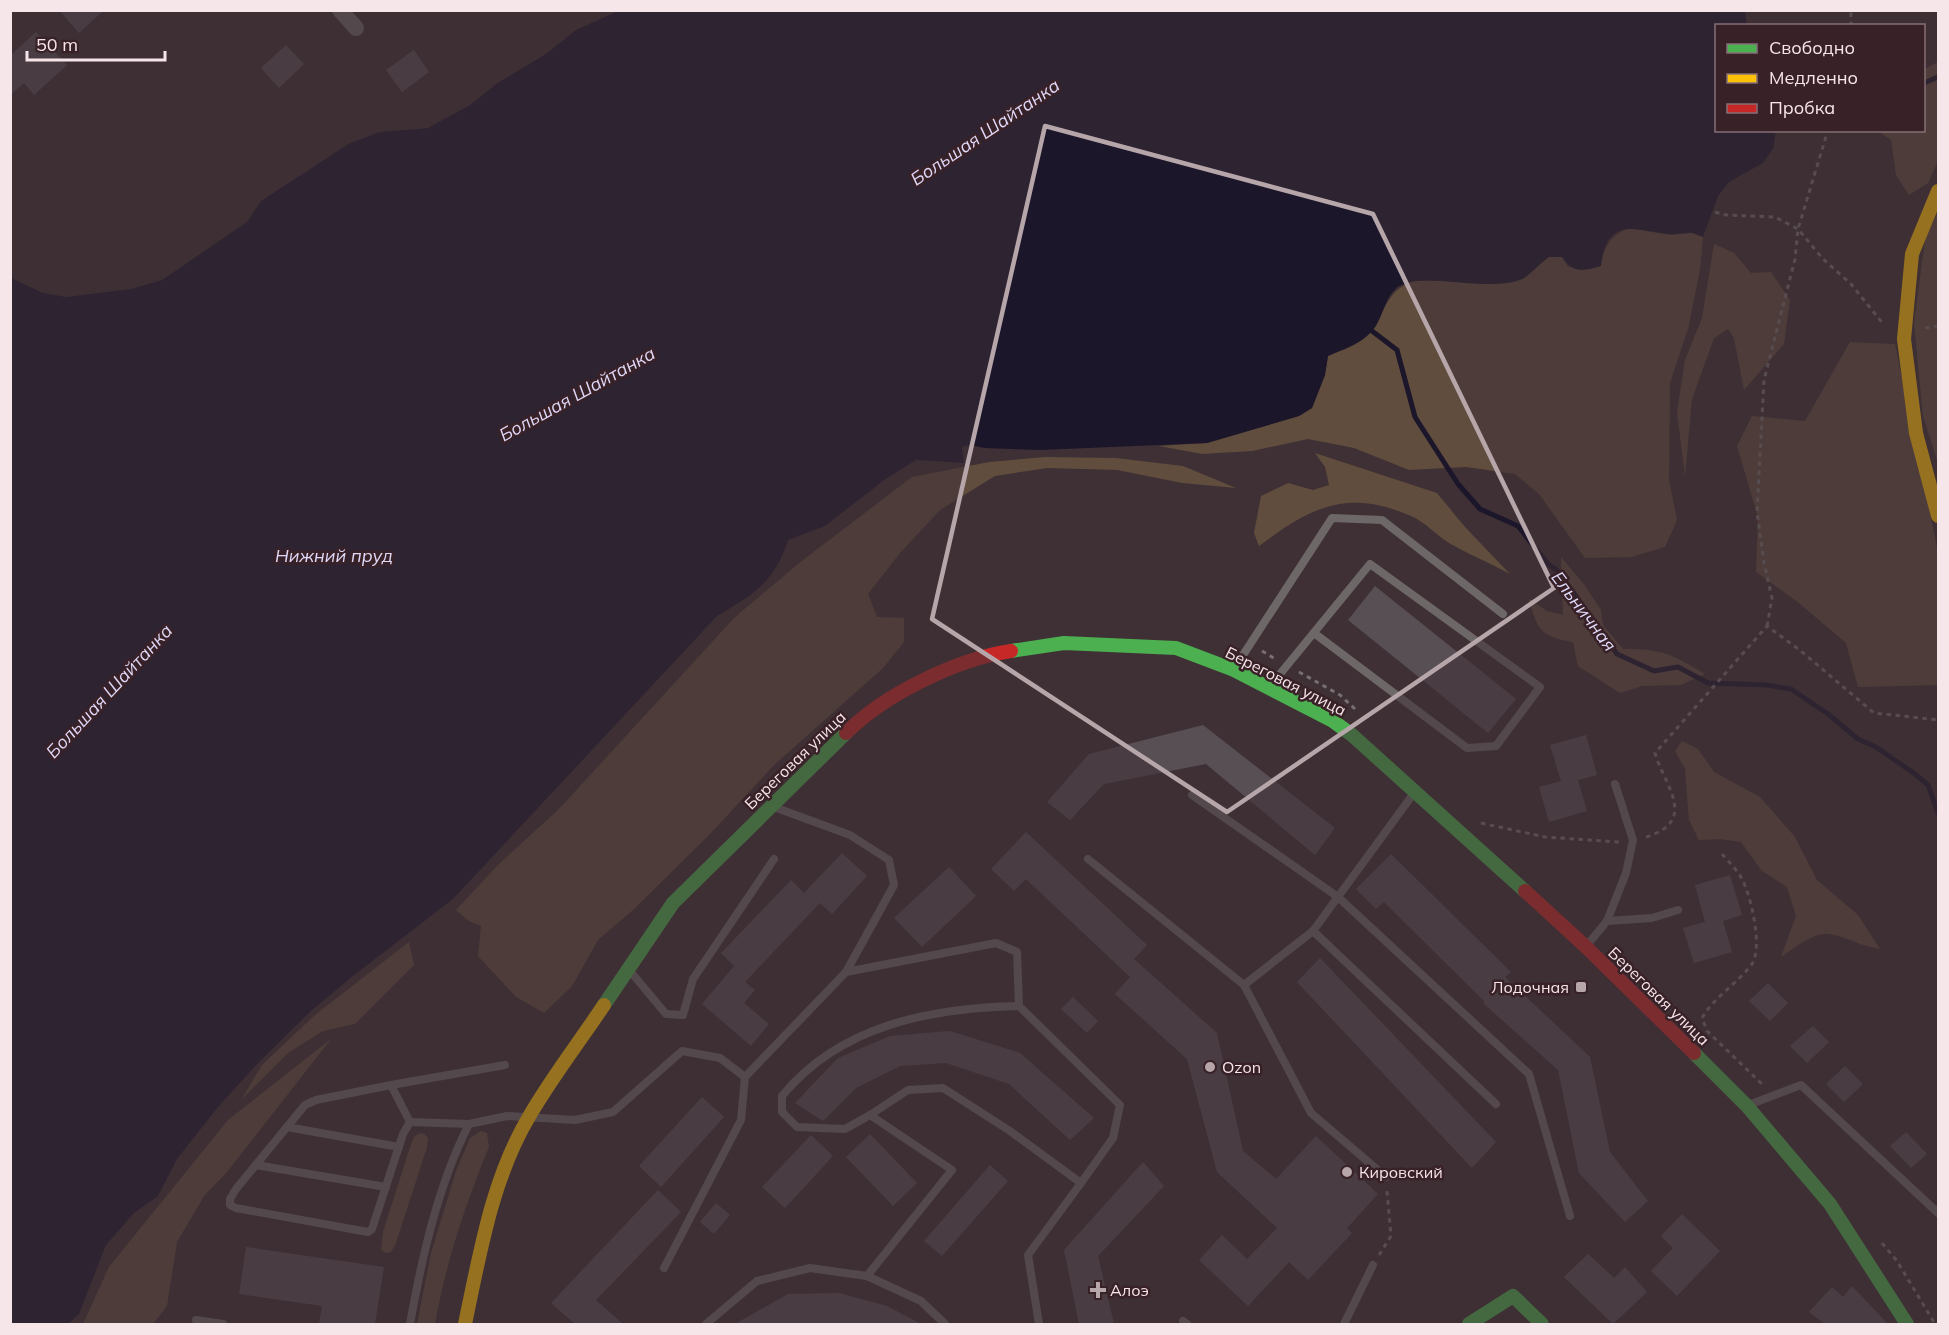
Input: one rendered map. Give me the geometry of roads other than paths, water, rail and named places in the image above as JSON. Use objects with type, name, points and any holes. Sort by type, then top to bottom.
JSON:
[{"type":"main road","points":[[1938,191],[1912,254],[1904,339],[1916,433],[1938,516]]},
{"type":"main road","name":"Береговая улица","points":[[465,1324],[482,1242],[502,1175],[530,1116],[673,903],[769,806],[856,723],[921,681],[982,655],[1064,643],[1176,648],[1234,670],[1333,721],[1352,735],[1585,946],[1747,1106],[1830,1204],[1907,1324]]},
{"type":"main road","points":[[1469,1324],[1513,1296],[1542,1324]]},
{"type":"street","points":[[340,10],[356,28]]},
{"type":"lane","points":[[1234,670],[1332,518],[1382,520],[1503,614]]},
{"type":"lane","points":[[1269,688],[1314,633],[1371,564],[1540,687],[1496,746],[1467,748],[1314,633]]},
{"type":"lane","points":[[1585,946],[1607,921],[1626,873],[1633,840],[1616,784]]},
{"type":"lane","points":[[1244,986],[1313,931],[1414,792]]},
{"type":"lane","points":[[1192,795],[1338,897],[1529,1074],[1570,1216]]},
{"type":"lane","points":[[664,1268],[741,1120],[745,1077],[846,972],[894,885],[890,860],[850,835],[769,806]]},
{"type":"lane","points":[[628,968],[666,1014],[683,1015],[693,979],[774,859]]},
{"type":"lane","points":[[1088,859],[1244,986],[1311,1113],[1386,1177]]},
{"type":"lane","points":[[1607,921],[1652,918],[1678,910]]},
{"type":"lane","points":[[1313,931],[1496,1104]]},
{"type":"lane","points":[[846,972],[996,943],[1017,952],[1019,1006],[1120,1105],[1113,1138],[1028,1255],[1039,1324]]},
{"type":"lane","points":[[1019,1006],[968,1007],[900,1020],[825,1055],[797,1077],[782,1096],[782,1112],[796,1127],[845,1129],[908,1090],[943,1088],[1010,1131],[1081,1183]]},
{"type":"lane","points":[[410,1122],[468,1124],[496,1118],[530,1116],[575,1120],[613,1113],[681,1051],[720,1058],[745,1077]]},
{"type":"lane","points":[[410,1122],[399,1147],[372,1229],[368,1232],[236,1208],[230,1204],[230,1199],[287,1127],[305,1106],[316,1100],[505,1065]]},
{"type":"lane","points":[[1747,1106],[1801,1084],[1938,1213]]},
{"type":"lane","points":[[391,1085],[410,1122]]},
{"type":"lane","points":[[867,1276],[952,1170],[870,1115]]},
{"type":"lane","points":[[410,1324],[425,1251],[458,1145],[468,1124]]},
{"type":"lane","points":[[287,1127],[399,1147]]},
{"type":"lane","points":[[256,1165],[386,1187]]},
{"type":"lane","points":[[1344,1324],[1374,1264]]},
{"type":"lane","points":[[706,1324],[757,1281],[810,1268],[867,1276],[921,1301],[945,1324]]},
{"type":"lane","points":[[196,1320],[223,1324]]},
{"type":"water","name":"Нижний пруд","points":[[618,11],[1745,11],[1747,24],[1715,24],[1715,132],[1776,132],[1773,149],[1763,163],[1729,182],[1718,196],[1703,237],[1693,233],[1674,234],[1626,229],[1610,238],[1604,249],[1601,266],[1595,268],[1579,270],[1570,266],[1562,257],[1549,257],[1524,278],[1506,283],[1425,280],[1401,285],[1391,294],[1376,326],[1368,336],[1328,356],[1325,375],[1312,408],[1299,416],[1207,443],[1040,450],[984,448],[971,445],[962,447],[964,463],[916,460],[887,478],[825,526],[788,540],[776,567],[761,586],[717,616],[453,899],[310,1012],[259,1062],[218,1107],[177,1159],[158,1196],[134,1213],[106,1245],[79,1314],[68,1324],[11,1324],[11,278],[43,293],[66,297],[131,289],[162,280],[247,222],[261,201],[350,143],[380,132],[428,128],[470,105],[499,82],[546,54],[576,30]]},
{"type":"waterway","points":[[1925,83],[1938,77]]},
{"type":"waterway","name":"Ельничная","points":[[1372,331],[1397,350],[1415,417],[1458,484],[1480,509],[1518,526],[1548,564],[1558,571],[1617,654],[1654,671],[1678,667],[1708,683],[1766,685],[1791,689],[1828,714],[1858,739],[1876,747],[1915,774],[1928,785],[1938,813]]},
{"type":"place","name":"Лодочная","points":[[1581,987]]},
{"type":"place","name":"Ozon","points":[[1210,1067]]},
{"type":"place","name":"Кировский","points":[[1347,1172]]},
{"type":"place","name":"Алоэ","points":[[1098,1290]]},
{"type":"water label","name":"Большая Шайтанка","points":[[985,132]]},
{"type":"water label","name":"Большая Шайтанка","points":[[577,394]]},
{"type":"water label","name":"Большая Шайтанка","points":[[109,691]]}]
